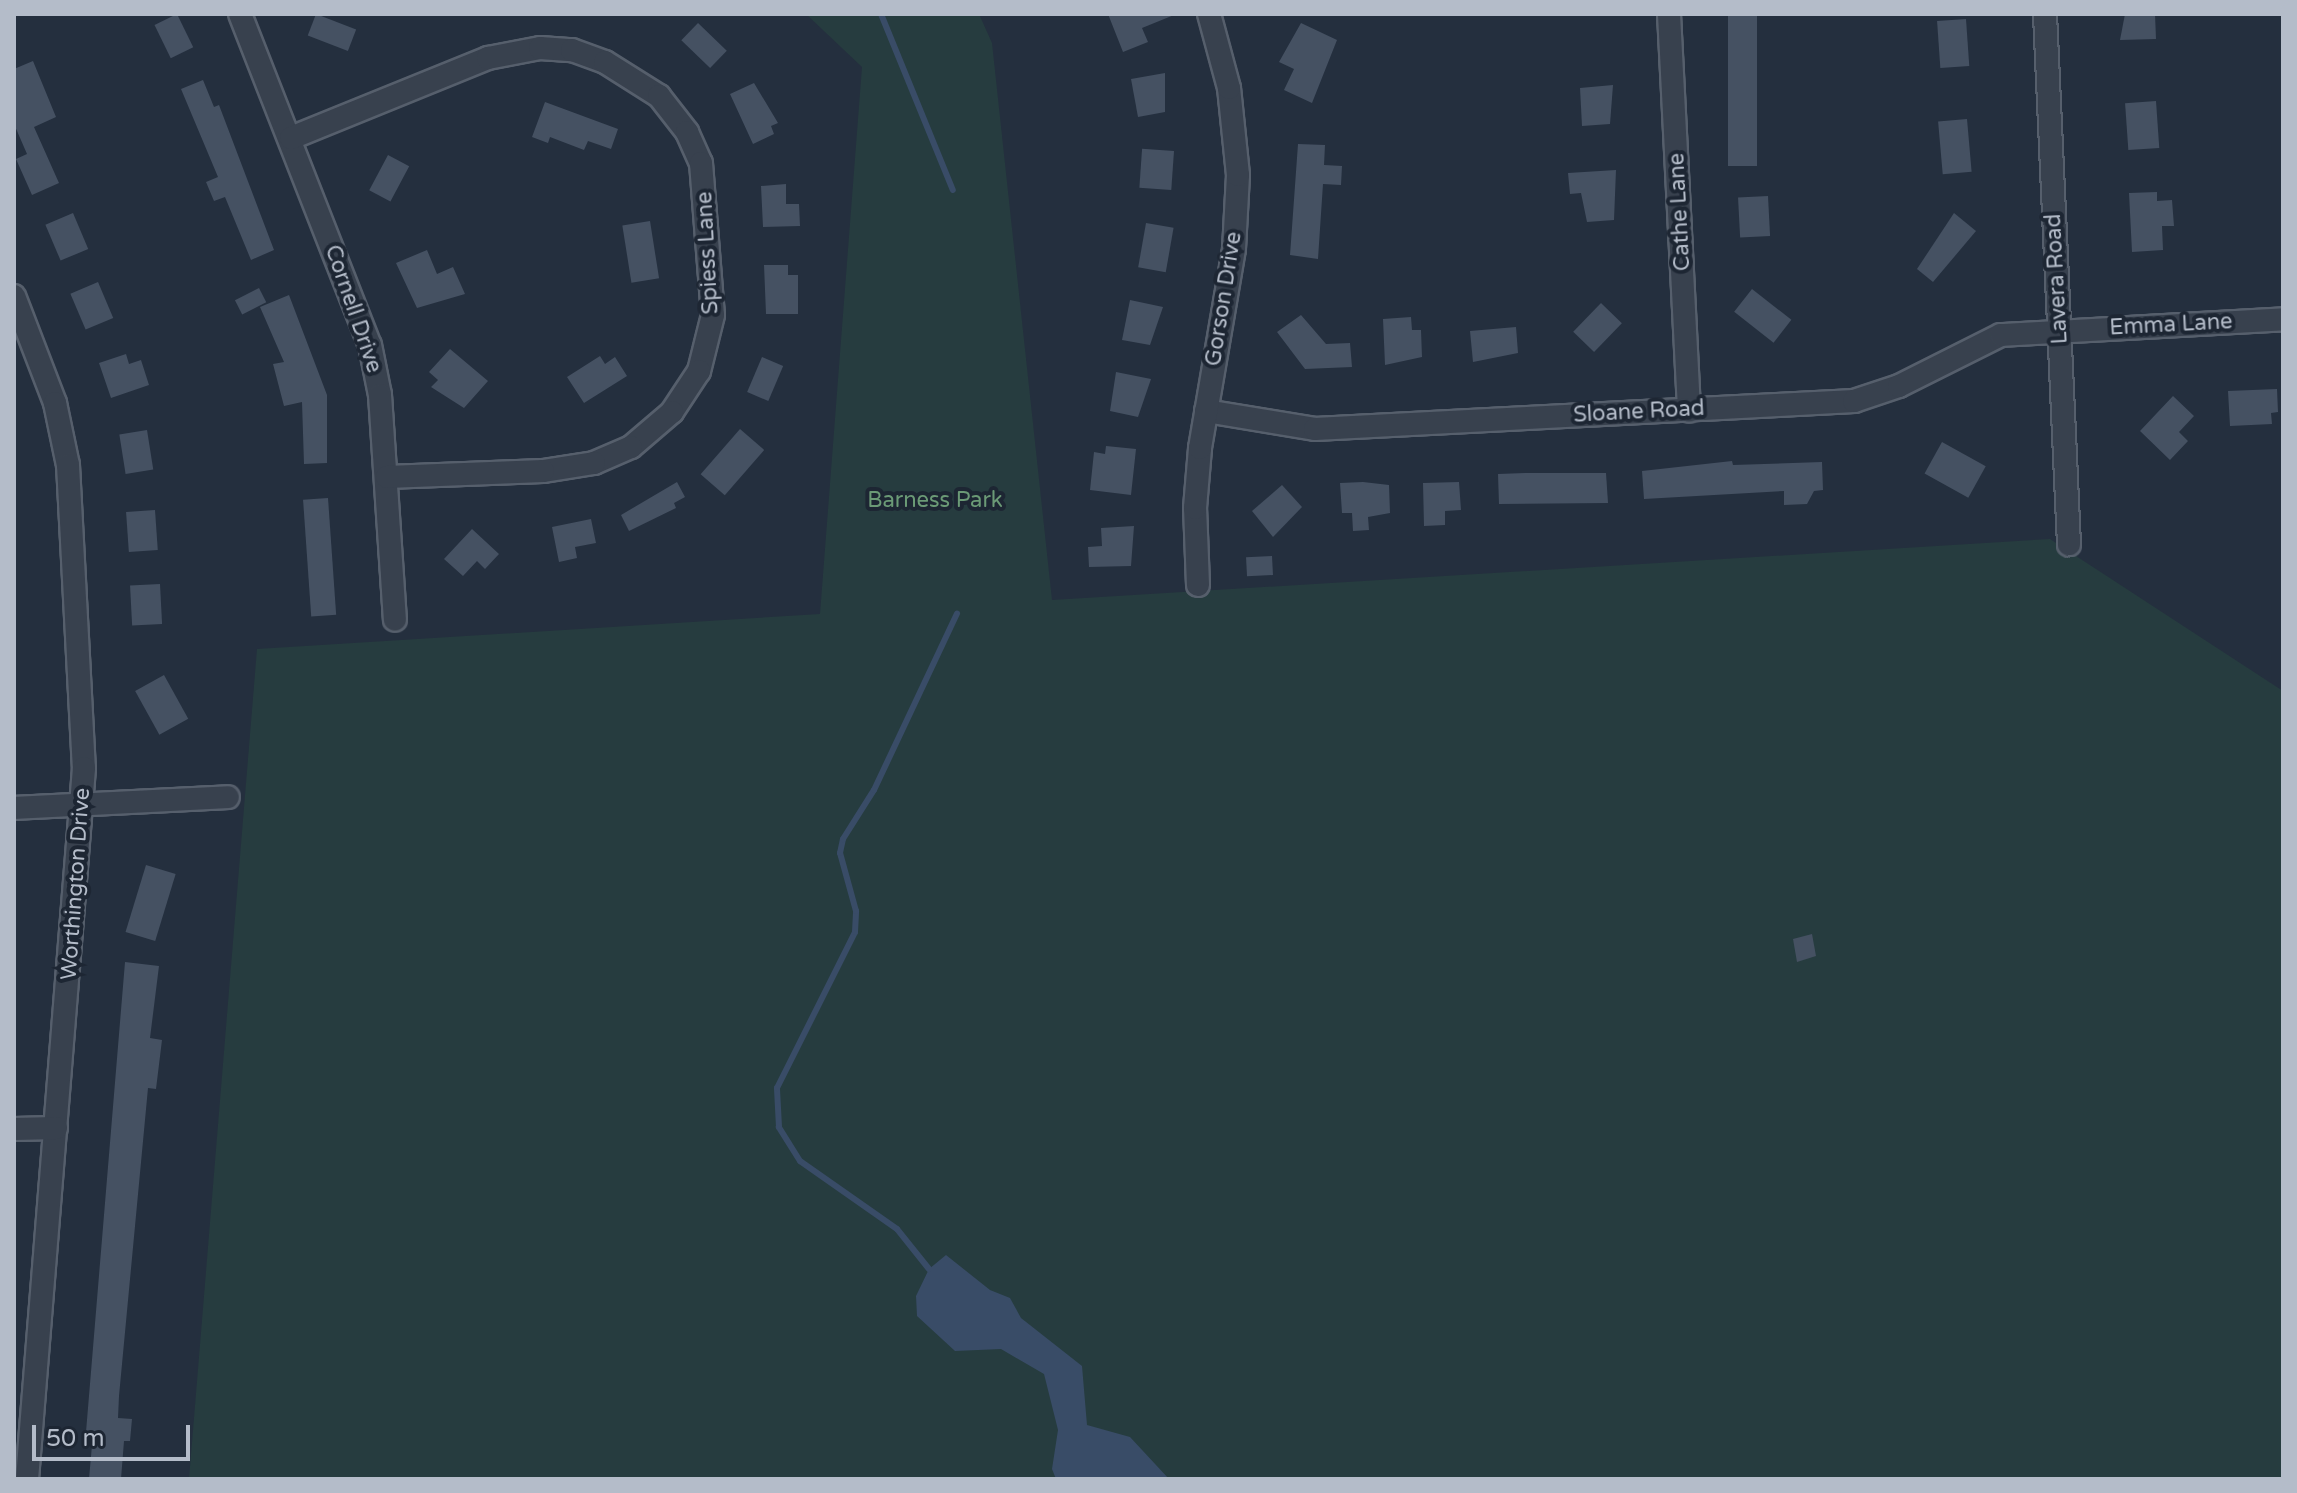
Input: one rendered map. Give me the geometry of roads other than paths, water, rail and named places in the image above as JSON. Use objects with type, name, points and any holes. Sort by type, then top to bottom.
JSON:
[{"type":"street","name":"Cornell Drive","points":[[240,14],[370,345],[387,477],[395,620]]},
{"type":"street","name":"Gorson Drive","points":[[1198,585],[1195,508],[1206,411],[1234,249],[1238,175],[1229,88],[1209,14]]},
{"type":"street","name":"Cathe Lane","points":[[1669,14],[1689,410]]},
{"type":"street","name":"Lavera Road","points":[[2045,14],[2069,544]]},
{"type":"street","name":"Spiess Lane","points":[[291,138],[488,58],[540,48],[572,50],[605,62],[659,96],[687,132],[701,163],[713,315],[699,371],[672,412],[631,447],[594,463],[543,471],[387,477]]},
{"type":"street","name":"Worthington Drive","points":[[14,296],[55,403],[68,465],[84,752],[27,1479]]},
{"type":"street","name":"Emma Lane","points":[[2060,331],[2283,319]]},
{"type":"street","name":"Sloane Road","points":[[1206,411],[1315,429],[1854,401],[1899,386],[2001,335],[2060,331]]},
{"type":"street","points":[[14,808],[228,797]]},
{"type":"street","points":[[14,1129],[56,1128]]},
{"type":"water","points":[[946,1255],[990,1290],[1010,1298],[1021,1318],[1082,1366],[1087,1425],[1130,1437],[1169,1479],[1056,1479],[1052,1469],[1058,1430],[1044,1374],[1001,1349],[955,1351],[917,1316],[916,1296],[929,1269]]},
{"type":"waterway","points":[[881,14],[953,190]]},
{"type":"waterway","points":[[929,1269],[897,1229],[800,1161],[779,1127],[777,1088],[855,932],[856,911],[840,853],[843,839],[874,790],[957,614]]},
{"type":"park label","name":"Barness Park","points":[[935,501]]}]
